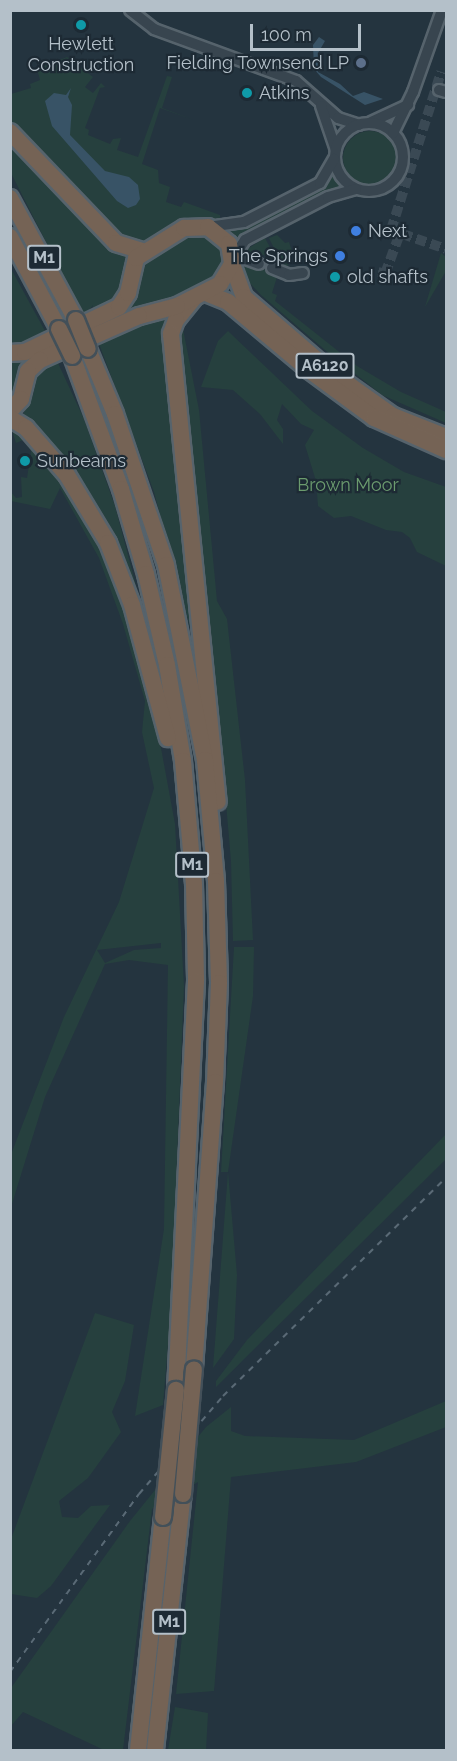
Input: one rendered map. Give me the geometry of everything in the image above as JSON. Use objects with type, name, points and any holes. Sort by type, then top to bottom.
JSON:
[{"type":"highway","points":[[10,132],[116,243],[143,251]]},
{"type":"highway","name":"M1","points":[[10,198],[76,321],[88,349],[115,414],[166,565],[204,760],[216,881],[219,942],[215,1082],[183,1494],[155,1750]]},
{"type":"highway","points":[[10,353],[25,352],[119,307],[128,293],[134,264],[143,251],[184,228],[208,227],[224,237],[234,260],[225,280],[200,296],[139,316],[40,360],[28,371],[21,399],[10,411]]},
{"type":"highway","name":"M1","points":[[10,237],[72,356],[121,489],[149,585],[183,761],[194,884],[194,1080],[176,1390],[138,1750]]},
{"type":"highway","name":"A6120","points":[[234,260],[244,297],[331,372],[393,416],[447,437]]},
{"type":"highway","name":"A6120","points":[[200,296],[228,302],[316,376],[374,418],[447,450]]},
{"type":"highway","name":"M1","points":[[200,296],[176,320],[171,334],[218,778],[216,881]]},
{"type":"highway","name":"M1","points":[[10,418],[26,428],[67,475],[108,543],[132,605],[165,720],[194,884]]},
{"type":"street","points":[[130,10],[154,29],[276,72],[318,97],[338,118],[393,133]]},
{"type":"street","points":[[393,133],[408,105],[442,10]]},
{"type":"street","points":[[318,97],[340,176],[356,189]]},
{"type":"street","points":[[208,227],[244,222],[320,183],[346,132],[408,105]]},
{"type":"street","points":[[259,264],[234,260],[244,240],[328,197],[356,189],[381,189],[395,179],[403,157],[393,133]]},
{"type":"street","points":[[272,268],[304,276]]},
{"type":"green space","points":[[67,57],[93,77],[85,87],[93,93],[101,83],[105,87],[100,88],[85,128],[89,130],[88,135],[110,144],[113,139],[121,138],[117,150],[138,157],[167,76],[172,77],[162,108],[194,120],[160,108],[142,164],[158,170],[159,183],[170,187],[166,202],[181,207],[184,202],[220,215],[220,220],[148,243],[128,244],[20,133],[11,122],[11,94],[31,88],[30,84],[40,80],[37,69]]},
{"type":"green space","points":[[370,131],[380,133],[389,139],[395,148],[397,158],[395,168],[389,177],[380,183],[370,185],[360,183],[351,177],[345,168],[343,158],[345,148],[351,139],[360,133]]},
{"type":"green space","points":[[10,139],[132,255],[125,283],[113,301],[92,311],[93,305],[84,317],[11,173]]},
{"type":"green space","points":[[334,172],[345,187],[234,240],[228,232],[323,184]]},
{"type":"green space","points":[[277,235],[285,243],[289,242],[292,251],[288,266],[282,264],[269,238]]},
{"type":"green space","points":[[186,236],[207,236],[220,247],[222,267],[214,279],[176,301],[35,359],[11,404],[11,357],[87,331],[145,260]]},
{"type":"green space","points":[[265,238],[278,262],[273,257],[244,251]]},
{"type":"green space","points":[[441,253],[446,257],[446,271],[425,307]]},
{"type":"green space","points":[[241,262],[278,274],[272,293],[277,295],[275,301],[357,366],[401,392],[446,412],[446,423],[382,395],[261,295],[244,277]]},
{"type":"green space","points":[[10,267],[45,331],[31,343],[11,346]]},
{"type":"green space","points":[[165,318],[168,321],[196,650],[154,492],[98,341],[152,319]]},
{"type":"green space","points":[[182,324],[199,410],[217,601],[227,619],[245,780],[253,940],[233,941],[231,861],[216,687],[177,337]]},
{"type":"green space","name":"Brown Moor","points":[[228,331],[312,411],[363,448],[404,472],[446,487],[446,566],[417,552],[410,538],[402,532],[386,530],[351,516],[334,518],[318,506],[316,481],[305,445],[314,430],[301,424],[282,404],[277,420],[283,429],[283,444],[260,414],[233,390],[201,387],[218,341]]},
{"type":"green space","points":[[57,361],[84,419],[115,506],[157,665],[126,583],[21,418],[33,395],[38,372]]},
{"type":"green space","points":[[11,427],[16,429],[62,481],[90,527],[113,577],[154,710],[175,824],[184,986],[171,1308],[163,1405],[135,1416],[164,1229],[168,965],[129,960],[105,964],[45,1097],[11,1207],[10,1157],[64,1017],[119,902],[154,788],[142,732],[145,701],[123,624],[99,558],[60,488],[50,509],[11,501],[11,492],[16,498],[22,497],[21,477],[27,478],[31,451],[23,440],[16,443]],"holes":[[[161,943],[161,948],[134,950],[105,963],[97,950]]]},
{"type":"green space","points":[[234,947],[254,947],[253,996],[228,1172],[221,1172]]},
{"type":"green space","points":[[446,1134],[446,1159],[216,1387],[216,1381],[247,1340]]},
{"type":"green space","points":[[228,1172],[237,1275],[234,1339],[213,1368]]},
{"type":"green space","points":[[95,1313],[134,1325],[125,1381],[112,1412],[121,1432],[88,1478],[59,1501],[62,1517],[78,1518],[91,1506],[110,1505],[51,1586],[37,1598],[11,1594],[11,1539]]},
{"type":"green space","points":[[446,1401],[446,1427],[356,1462],[231,1477],[214,1691],[176,1694],[198,1482],[152,1509],[123,1750],[104,1750],[23,1712],[11,1726],[11,1688],[130,1521],[206,1427],[231,1407],[231,1431],[245,1436],[354,1440]]},
{"type":"green space","points":[[175,1707],[208,1713],[206,1750],[168,1750]]},
{"type":"water","points":[[319,37],[325,41],[318,53],[318,72],[340,84],[353,96],[364,92],[383,99],[365,105],[321,77],[314,69],[313,45]]},
{"type":"water","points":[[71,88],[68,97],[72,105],[70,135],[105,171],[129,177],[138,185],[140,199],[136,205],[128,208],[117,201],[52,126],[45,101],[54,93],[66,95]]},
{"type":"tunnel","points":[[391,230],[441,72]]},
{"type":"tunnel","points":[[388,229],[446,249]]},
{"type":"tunnel","points":[[378,272],[385,274],[400,233]]},
{"type":"railway","points":[[10,1672],[139,1494],[223,1396],[446,1178]]},
{"type":"place","name":"Hewlett Construction","points":[[81,25]]},
{"type":"place","name":"Fielding Townsend LP","points":[[361,63]]},
{"type":"place","name":"Atkins","points":[[247,93]]},
{"type":"place","name":"Next","points":[[356,231]]},
{"type":"place","name":"The Springs","points":[[340,256]]},
{"type":"place","name":"old shafts","points":[[335,277]]},
{"type":"place","name":"Sunbeams","points":[[25,461]]}]
